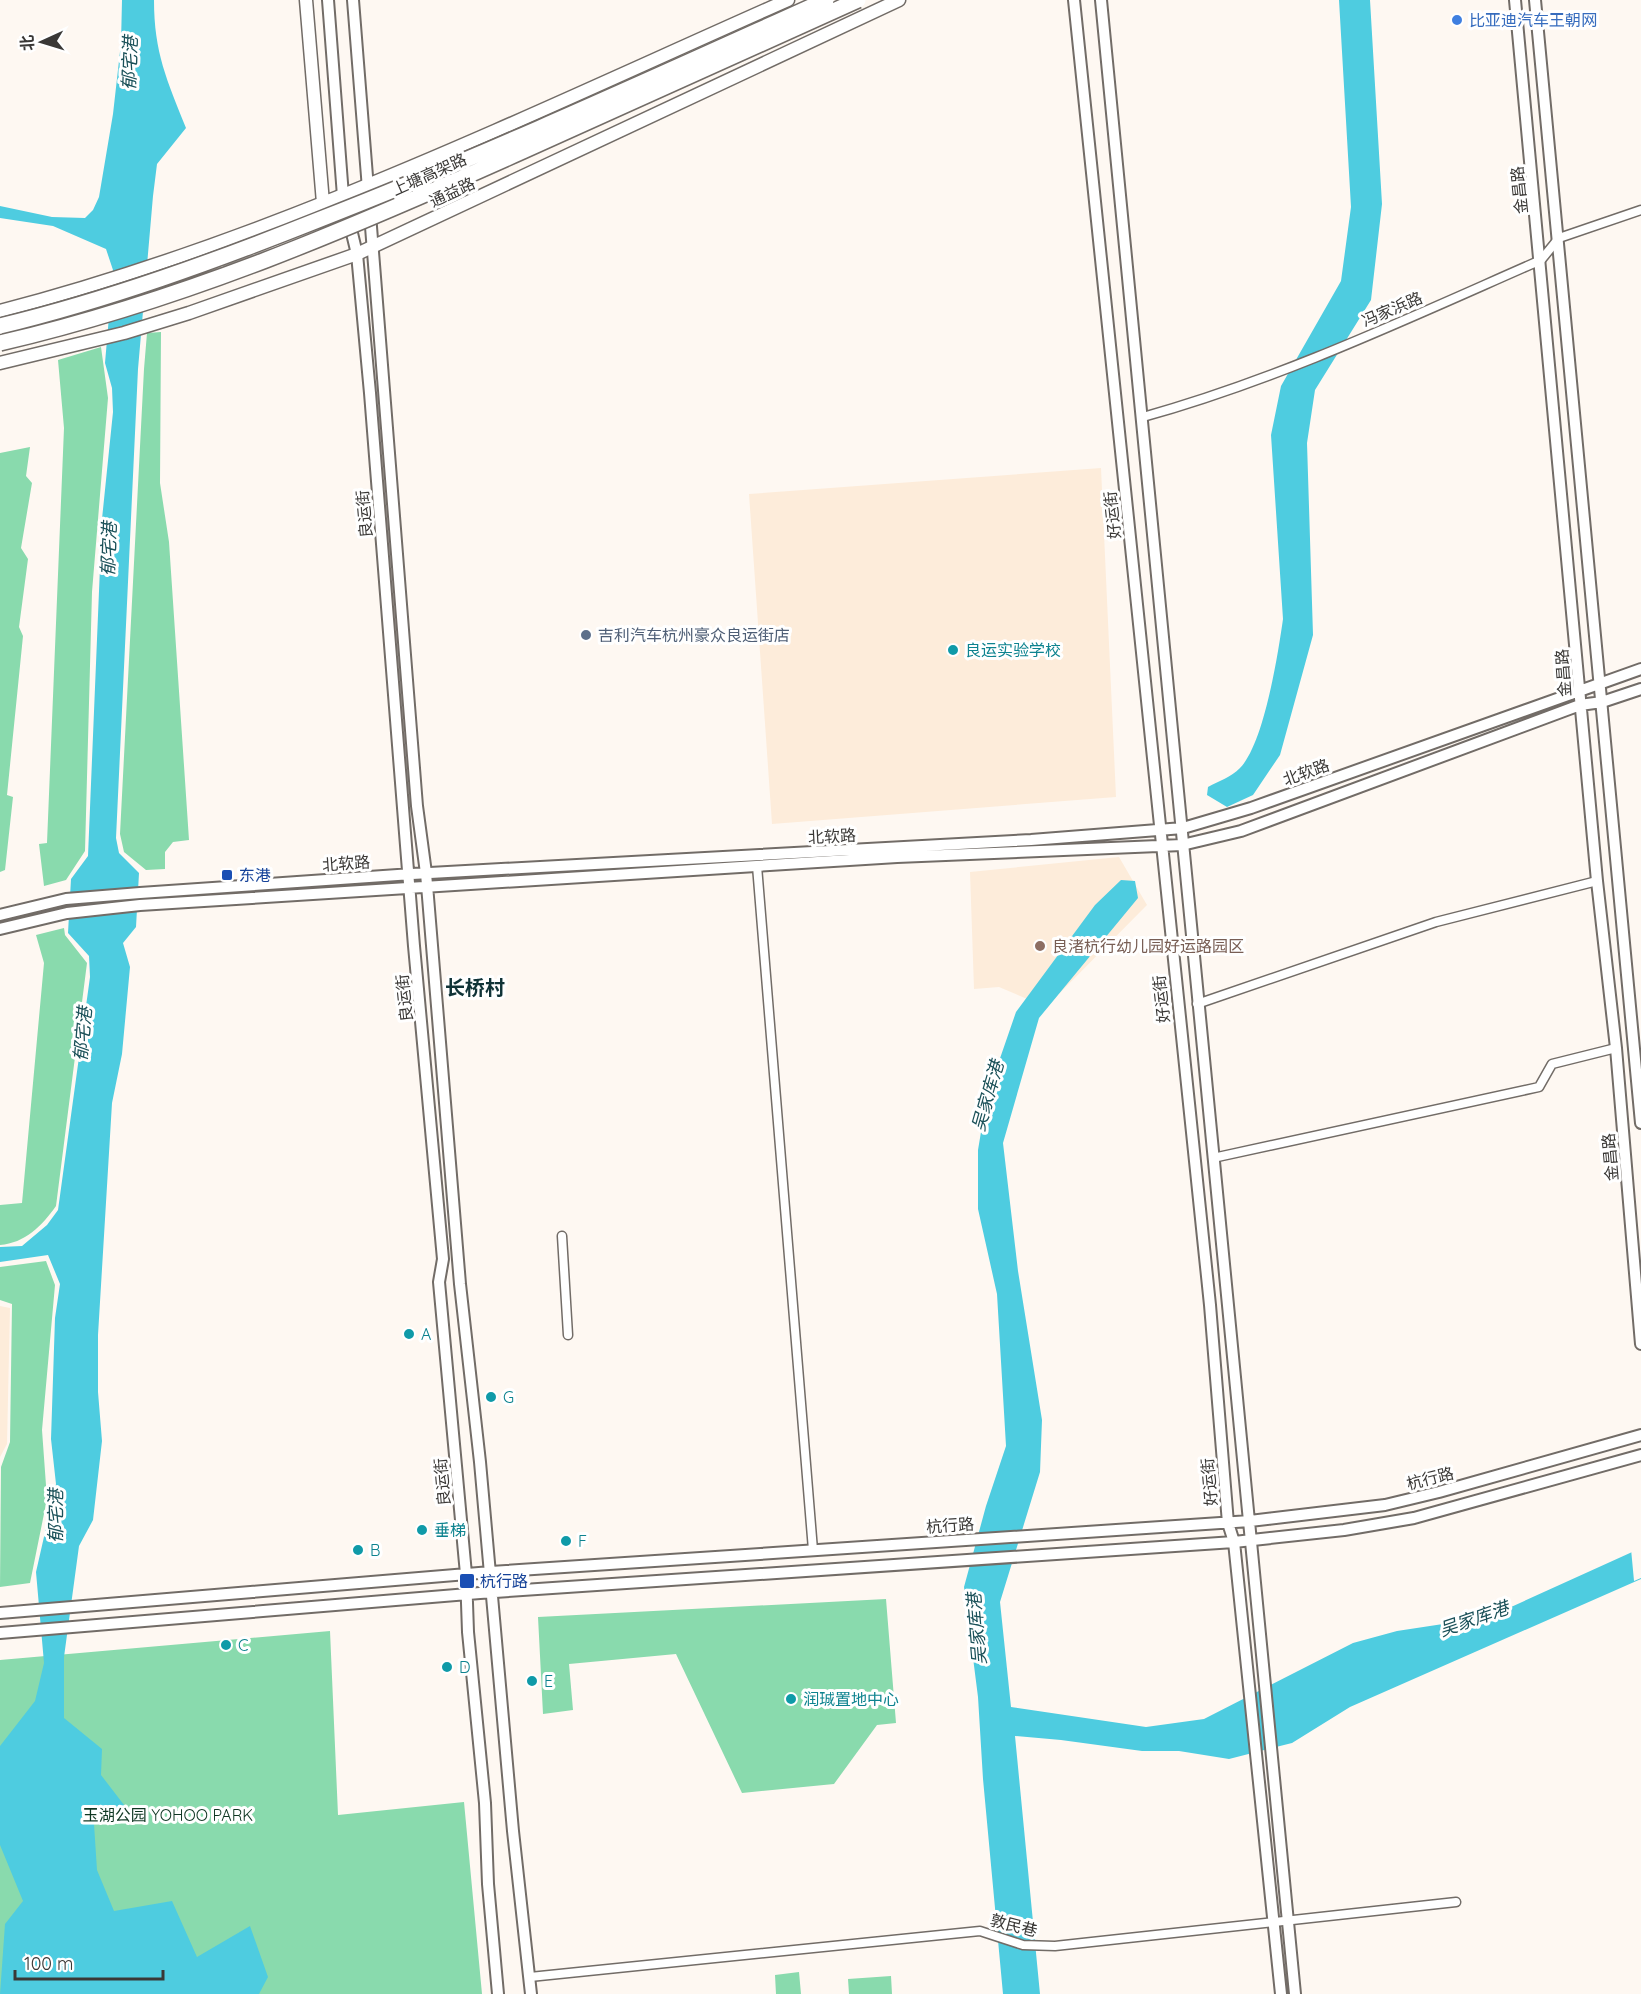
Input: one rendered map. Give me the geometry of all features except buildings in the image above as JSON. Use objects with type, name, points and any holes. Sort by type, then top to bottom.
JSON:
[{"type":"highway","name":"上塘高架路","points":[[0,326],[71,307],[253,246],[425,178],[826,0]]},
{"type":"highway","name":"上塘高架路","points":[[0,343],[150,302],[294,251],[368,221],[858,0]]},
{"type":"main road","points":[[306,0],[323,203]]},
{"type":"main road","name":"良运街","points":[[328,0],[343,195],[357,254],[443,1259],[439,1282],[468,1594],[468,1632],[485,1803],[488,1884],[498,1994]]},
{"type":"main road","name":"良运街","points":[[352,0],[417,806],[426,873],[460,1284],[491,1572],[491,1592],[531,1994]]},
{"type":"main road","points":[[0,311],[86,287],[182,256],[367,186],[788,0]]},
{"type":"main road","name":"通益路","points":[[0,363],[80,344],[189,313],[372,248],[899,0]]},
{"type":"main road","name":"好运街","points":[[1074,0],[1210,1305],[1228,1523],[1234,1542],[1281,1994]]},
{"type":"main road","points":[[1101,0],[1183,828],[1182,845],[1197,1004],[1250,1521],[1263,1686],[1294,1994]]},
{"type":"main road","name":"金昌路","points":[[1515,0],[1541,260],[1580,705],[1616,1048],[1641,1344]]},
{"type":"main road","points":[[1535,0],[1641,1123]]},
{"type":"main road","name":"北软路","points":[[0,915],[66,899],[140,893],[426,873],[1183,828],[1251,808],[1599,682],[1641,669]]},
{"type":"main road","name":"北软路","points":[[0,929],[67,913],[140,905],[897,857],[1182,845],[1241,831],[1580,705],[1602,702],[1641,688]]},
{"type":"main road","name":"杭行路","points":[[0,1613],[491,1572],[1250,1521],[1385,1504],[1439,1492],[1641,1435]]},
{"type":"main road","name":"杭行路","points":[[0,1633],[491,1592],[1234,1542],[1344,1530],[1414,1518],[1641,1455]]},
{"type":"street","points":[[1558,238],[1641,210]]},
{"type":"street","name":"冯家浜路","points":[[1143,417],[1285,369],[1344,345],[1541,260],[1558,238]]},
{"type":"street","points":[[757,866],[813,1550]]},
{"type":"street","points":[[1197,1004],[1436,922],[1597,881]]},
{"type":"street","points":[[1213,1158],[1539,1087],[1552,1064],[1616,1048]]},
{"type":"street","points":[[562,1236],[568,1335]]},
{"type":"street","name":"敦民巷","points":[[530,1977],[980,1931],[1034,1947],[1287,1922],[1456,1902]]},
{"type":"shaded area","name":"良运实验学校","points":[[1101,468],[1116,797],[772,824],[749,494]]},
{"type":"shaded area","name":"良渚杭行幼儿园好运路园区","points":[[1119,857],[1147,905],[1046,1007],[999,987],[974,989],[970,872]]},
{"type":"shaded area","points":[[0,1306],[10,1308],[7,1444],[0,1457]]},
{"type":"green space","points":[[161,332],[160,483],[169,542],[189,840],[173,842],[165,852],[165,869],[146,870],[124,852],[120,834],[144,369],[147,333]]},
{"type":"green space","points":[[101,347],[108,398],[92,592],[85,851],[66,880],[44,886],[39,844],[47,843],[64,428],[58,360]]},
{"type":"green space","points":[[30,447],[26,476],[32,483],[21,548],[28,559],[19,627],[23,636],[7,795],[13,797],[5,870],[0,872],[0,453]]},
{"type":"green space","points":[[64,928],[65,935],[87,963],[56,1206],[45,1220],[25,1237],[0,1245],[0,1205],[22,1203],[44,963],[36,935]]},
{"type":"green space","points":[[46,1261],[55,1285],[42,1430],[47,1499],[30,1583],[0,1587],[1,1467],[10,1442],[12,1304],[0,1300],[0,1267]]},
{"type":"green space","points":[[886,1599],[896,1723],[877,1725],[834,1784],[742,1793],[676,1654],[569,1664],[573,1710],[543,1714],[538,1617]]},
{"type":"green space","name":"玉湖公园 YOHOO PARK","points":[[330,1631],[338,1815],[464,1802],[482,1994],[0,1994],[0,1660]]},
{"type":"green space","points":[[799,1972],[801,1994],[776,1994],[775,1975]]},
{"type":"green space","points":[[891,1976],[892,1994],[849,1994],[848,1979]]},
{"type":"water","name":"郁宅港","points":[[122,0],[154,0],[159,51],[186,128],[157,164],[138,369],[116,838],[119,853],[139,873],[136,927],[123,943],[130,967],[122,1054],[112,1103],[98,1335],[98,1392],[102,1441],[93,1520],[79,1546],[64,1657],[64,1718],[102,1749],[101,1775],[131,1814],[94,1824],[97,1870],[114,1911],[172,1901],[197,1957],[250,1926],[268,1977],[259,1994],[0,1994],[5,1924],[23,1901],[0,1845],[0,1746],[35,1701],[44,1663],[36,1572],[56,1484],[51,1439],[55,1318],[60,1284],[48,1255],[0,1262],[0,1247],[22,1246],[47,1225],[58,1210],[90,977],[89,956],[68,933],[71,879],[88,856],[102,519],[113,412],[112,388],[105,363],[113,270],[106,249],[53,226],[0,218],[0,206],[52,217],[85,218],[93,210],[99,197],[113,114],[121,43]]},
{"type":"water","points":[[1339,0],[1370,0],[1382,204],[1371,300],[1315,390],[1307,443],[1313,635],[1280,755],[1253,795],[1227,807],[1207,795],[1208,787],[1240,768],[1249,756],[1269,698],[1283,619],[1271,435],[1281,386],[1341,281],[1351,207]]},
{"type":"water","name":"吴家库港","points":[[1121,880],[1135,881],[1138,898],[1039,1018],[1003,1143],[1018,1271],[1042,1420],[1040,1472],[1000,1602],[1011,1707],[1146,1727],[1204,1719],[1353,1643],[1397,1631],[1489,1617],[1641,1548],[1641,1579],[1350,1707],[1292,1743],[1229,1759],[1179,1751],[1142,1751],[1015,1736],[1040,1994],[1003,1994],[983,1779],[978,1697],[964,1587],[986,1506],[1006,1446],[997,1294],[978,1209],[978,1150],[987,1096],[1016,1012],[1095,905]]},
{"type":"pier","points":[[1641,1545],[1641,1578],[1634,1581],[1631,1549]]},
{"type":"place","name":"比亚迪汽车王朝网","points":[[1457,20]]},
{"type":"place","name":"吉利汽车杭州豪众良运街店","points":[[586,635]]},
{"type":"place","name":"良运实验学校","points":[[953,650]]},
{"type":"place","name":"东港","points":[[227,875]]},
{"type":"place","name":"良渚杭行幼儿园好运路园区","points":[[1040,946]]},
{"type":"place","name":"A","points":[[409,1334]]},
{"type":"place","name":"G","points":[[491,1397]]},
{"type":"place","name":"垂梯","points":[[422,1530]]},
{"type":"place","name":"F","points":[[566,1541]]},
{"type":"place","name":"B","points":[[358,1550]]},
{"type":"place","name":"杭行路","points":[[467,1581]]},
{"type":"place","name":"C","points":[[226,1645]]},
{"type":"place","name":"D","points":[[447,1667]]},
{"type":"place","name":"E","points":[[532,1681]]},
{"type":"place","name":"润珹置地中心","points":[[791,1699]]},
{"type":"district","name":"长桥村","points":[[475,988]]}]
